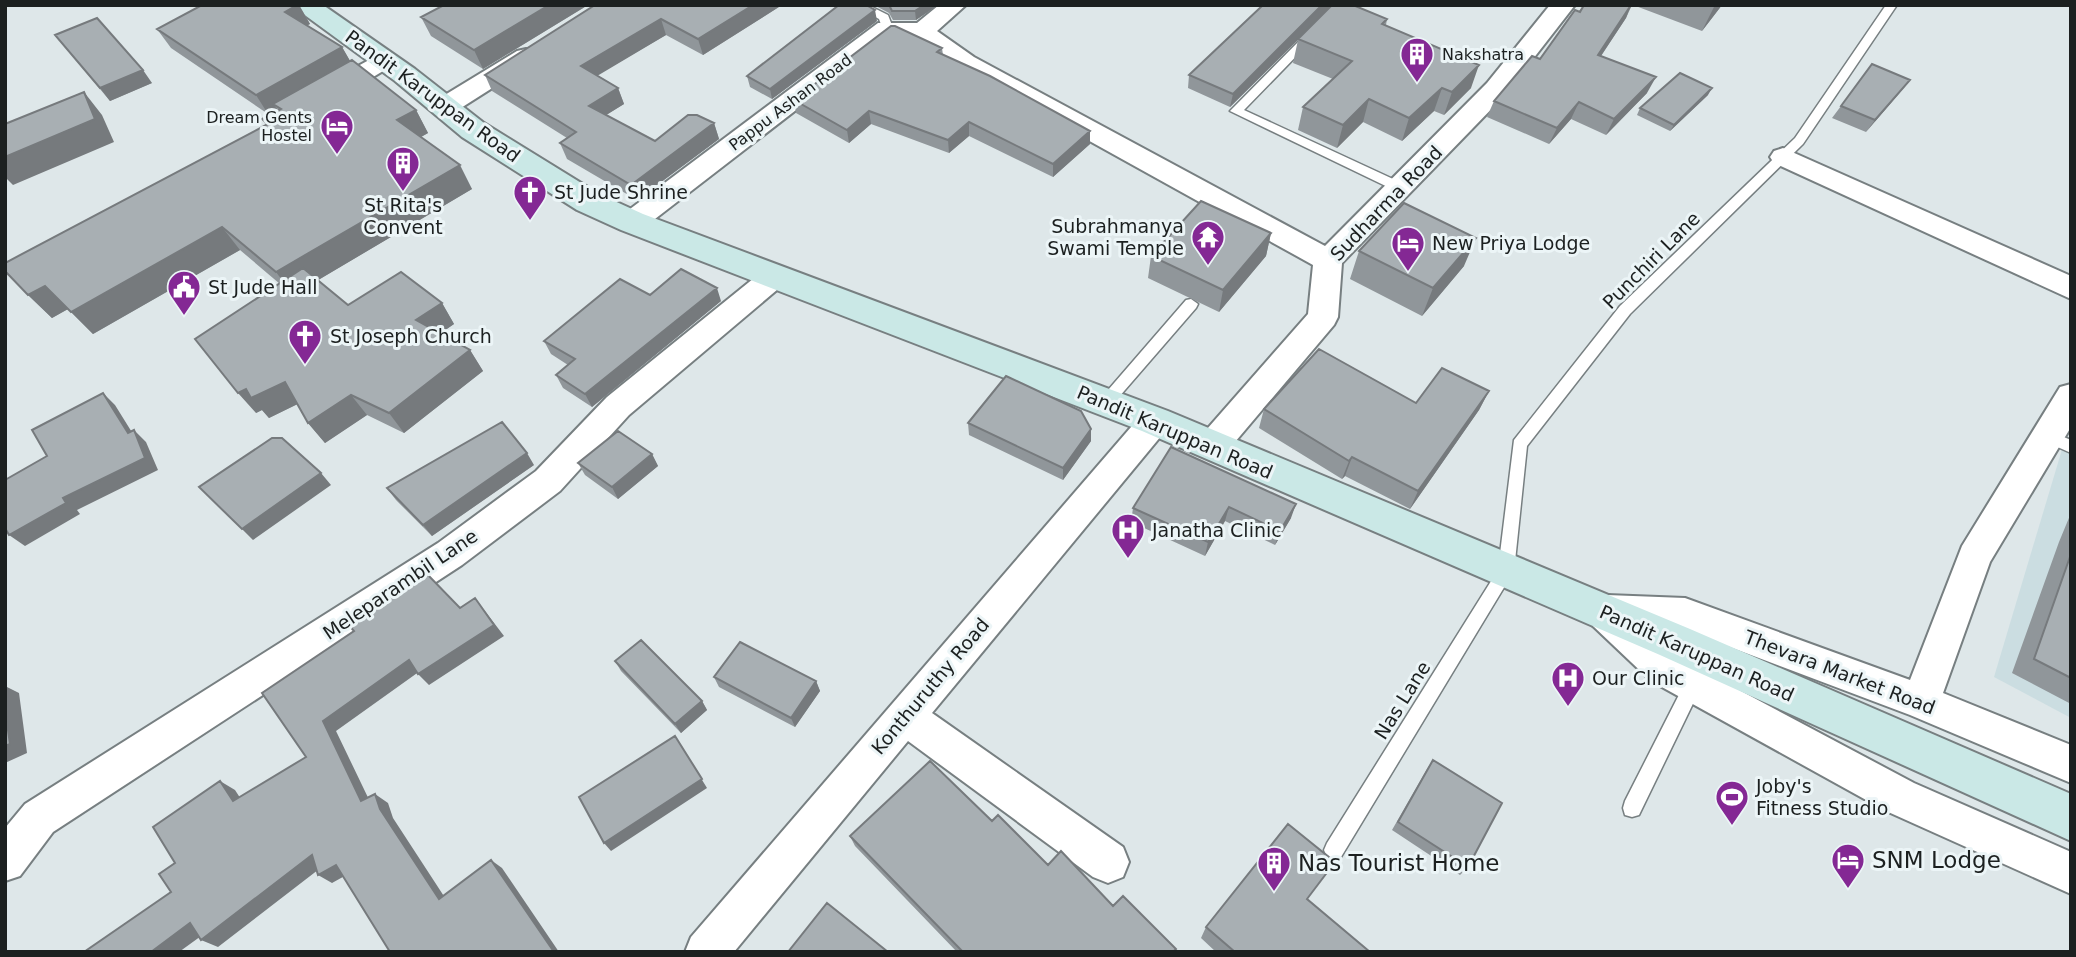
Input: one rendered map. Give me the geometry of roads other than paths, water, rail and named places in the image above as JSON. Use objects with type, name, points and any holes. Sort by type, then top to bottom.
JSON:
[{"type":"main road","name":"Pandit Karuppan Road","points":[[305,5],[384,60],[473,130],[588,202],[774,277],[1107,401],[1675,642],[2071,818]]},
{"type":"street","points":[[922,30],[954,5]]},
{"type":"street","name":"Sudharma Road","points":[[1212,446],[1323,317],[1328,260],[1496,89],[1563,5]]},
{"type":"street","points":[[887,28],[922,30],[965,62],[1328,260]]},
{"type":"street","name":"Pappu Ashan Road","points":[[632,222],[887,28]]},
{"type":"street","points":[[444,107],[550,41]]},
{"type":"street","points":[[306,106],[384,60]]},
{"type":"street","points":[[1783,157],[2071,288]]},
{"type":"street","name":"Meleparambil Lane","points":[[5,861],[39,818],[450,554],[548,481],[618,406],[774,277]]},
{"type":"street","points":[[1921,702],[1974,557],[2060,442],[2071,396]]},
{"type":"street","name":"Konthuruthy Road","points":[[706,952],[1155,421]]},
{"type":"street","points":[[1601,611],[1664,669],[1900,797],[2071,873]]},
{"type":"street","name":"Thevara Market Road","points":[[1601,611],[1685,614],[1921,702],[2071,764]]},
{"type":"street","points":[[904,716],[1108,862]]},
{"type":"lane","points":[[858,5],[884,17],[887,28]]},
{"type":"lane","name":"Punchiri Lane","points":[[1506,571],[1519,444],[1625,310],[1799,141],[1892,5]]},
{"type":"lane","points":[[1321,24],[1236,111],[1401,188]]},
{"type":"lane","points":[[1107,401],[1191,303]]},
{"type":"lane","name":"Nas Lane","points":[[1334,850],[1506,571]]},
{"type":"lane","points":[[1632,808],[1693,685]]},
{"type":"place","name":"Nakshatra","points":[[1417,84]]},
{"type":"place","name":"Dream Gents Hostel","points":[[337,156]]},
{"type":"place","name":"St Rita's Convent","points":[[403,193]]},
{"type":"place","name":"St Jude Shrine","points":[[530,222]]},
{"type":"place","name":"Subrahmanya Swami Temple","points":[[1208,267]]},
{"type":"place","name":"New Priya Lodge","points":[[1408,273]]},
{"type":"place","name":"St Jude Hall","points":[[184,317]]},
{"type":"place","name":"St Joseph Church","points":[[305,366]]},
{"type":"place","name":"Janatha Clinic","points":[[1128,560]]},
{"type":"place","name":"Our Clinic","points":[[1568,708]]},
{"type":"place","name":"Joby's Fitness Studio","points":[[1732,827]]},
{"type":"place","name":"SNM Lodge","points":[[1848,890]]},
{"type":"place","name":"Nas Tourist Home","points":[[1274,893]]}]
